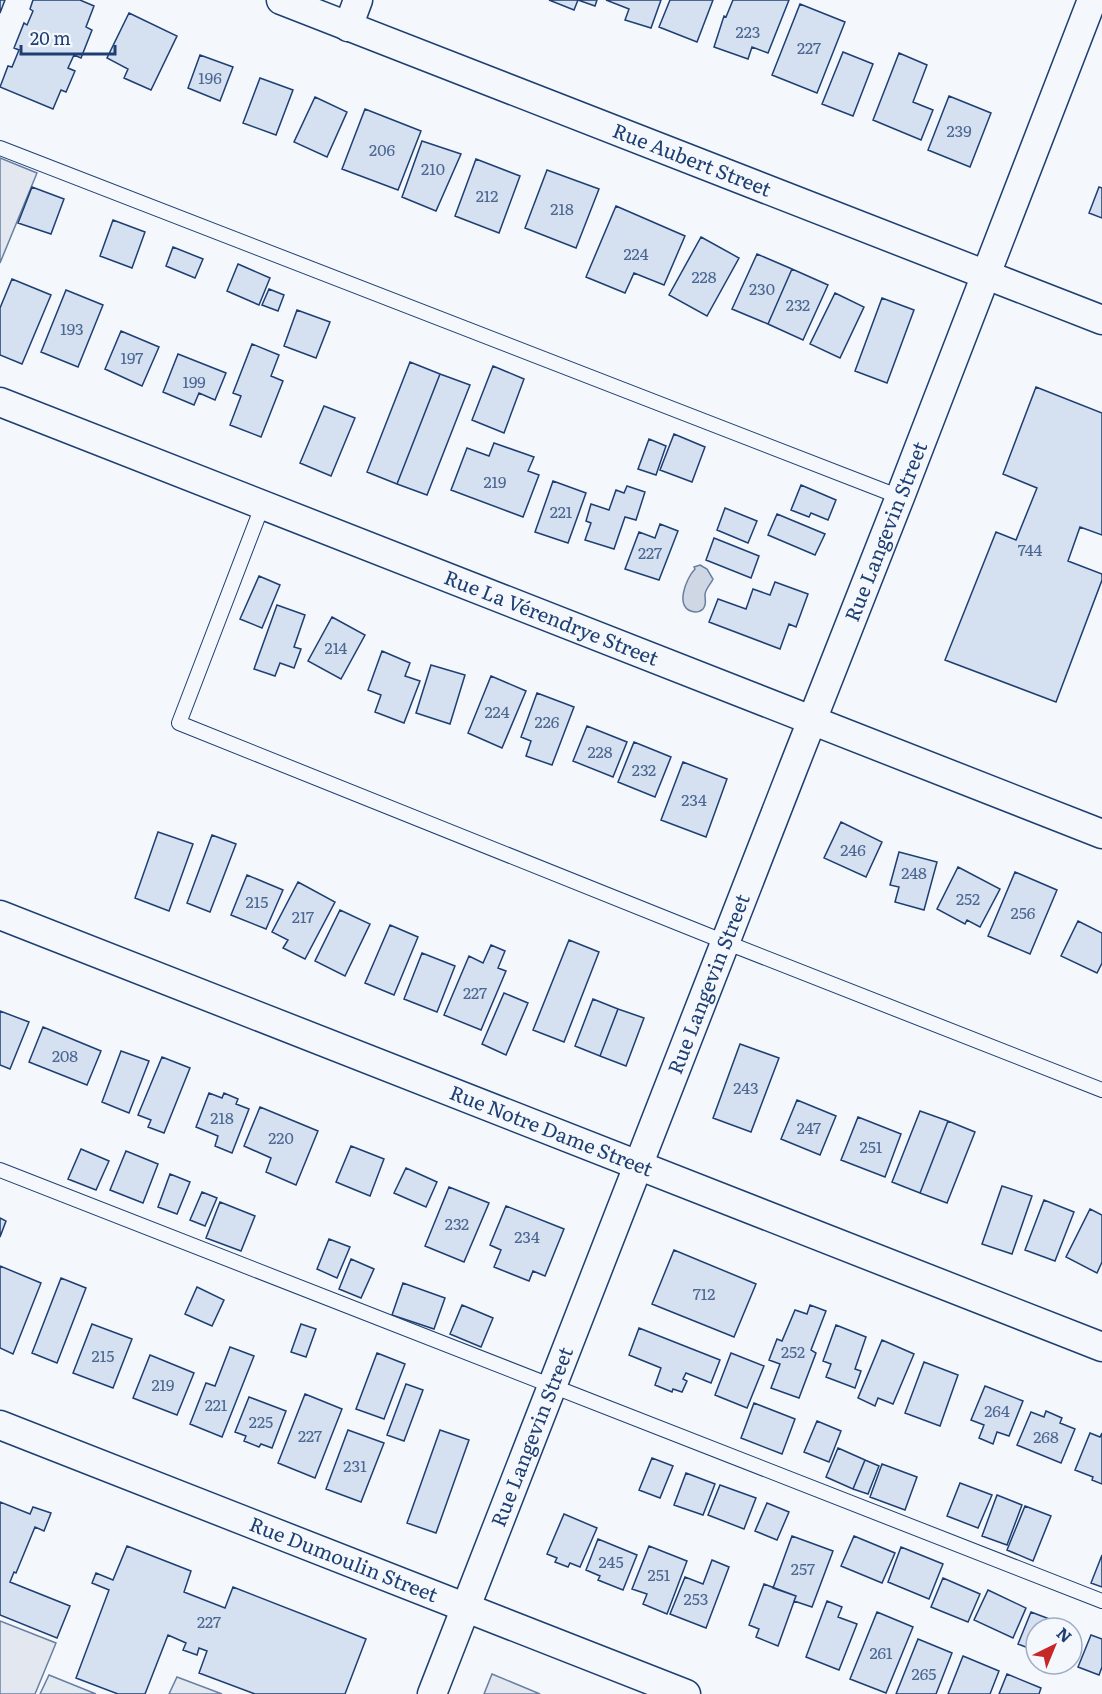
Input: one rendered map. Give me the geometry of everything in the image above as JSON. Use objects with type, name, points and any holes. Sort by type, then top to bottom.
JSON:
[{"type":"street","name":"Rue Aubert Street","points":[[281,0],[1102,320]]},
{"type":"street","points":[[348,27],[358,0]]},
{"type":"street","name":"Rue Langevin Street","points":[[432,1694],[1092,0]]},
{"type":"street","name":"Rue La Vérendrye Street","points":[[0,402],[1102,834]]},
{"type":"street","name":"Rue Notre Dame Street","points":[[0,915],[1102,1347]]},
{"type":"street","name":"Rue Dumoulin Street","points":[[0,1425],[677,1692]]},
{"type":"lane","points":[[0,148],[900,497]]},
{"type":"lane","points":[[263,504],[179,723],[1102,1090]]},
{"type":"lane","points":[[0,1170],[1102,1602]]},
{"type":"shaded area","points":[[0,158],[37,173],[0,263]]},
{"type":"shaded area","points":[[700,565],[707,569],[713,579],[705,593],[703,609],[695,612],[684,606],[683,593],[694,567]]},
{"type":"shaded area","points":[[0,1621],[56,1643],[35,1694],[0,1694]]},
{"type":"shaded area","points":[[492,1674],[540,1694],[484,1694]]},
{"type":"shaded area","points":[[49,1675],[96,1694],[40,1694]]},
{"type":"shaded area","points":[[177,1677],[222,1694],[169,1694]]},
{"type":"building","points":[[0,0],[5,0],[0,13]]},
{"type":"building","points":[[33,0],[80,0],[94,6],[86,27],[92,30],[81,58],[74,55],[68,68],[75,71],[66,92],[61,90],[53,109],[0,87],[8,66],[12,67],[19,50],[14,48],[24,23],[27,25],[33,11],[30,9]]},
{"type":"building","points":[[549,0],[578,0],[574,10]]},
{"type":"building","points":[[578,0],[597,0],[595,6]]},
{"type":"building","points":[[606,0],[661,0],[651,28],[625,20],[629,9]]},
{"type":"building","points":[[670,0],[713,0],[697,42],[659,27]]},
{"type":"building","points":[[733,0],[789,0],[768,53],[752,47],[748,59],[714,47],[724,16],[726,17]]},
{"type":"building","points":[[800,4],[845,22],[817,93],[772,75]]},
{"type":"building","points":[[129,13],[177,36],[151,90],[124,78],[128,69],[107,58]]},
{"type":"building","points":[[843,52],[873,64],[853,116],[822,104]]},
{"type":"building","points":[[899,53],[927,65],[913,102],[933,110],[921,140],[873,120]]},
{"type":"building","points":[[200,55],[233,67],[220,101],[188,88]]},
{"type":"building","points":[[260,78],[293,90],[276,135],[243,123]]},
{"type":"building","points":[[949,96],[991,113],[970,167],[928,150]]},
{"type":"building","points":[[315,97],[347,112],[327,157],[294,142]]},
{"type":"building","points":[[365,109],[421,131],[398,190],[342,169]]},
{"type":"building","points":[[422,141],[461,154],[436,211],[402,197]]},
{"type":"building","points":[[476,159],[520,176],[499,233],[455,216]]},
{"type":"building","points":[[547,170],[599,189],[576,248],[525,228]]},
{"type":"building","points":[[32,187],[64,199],[51,234],[18,223]]},
{"type":"building","points":[[1099,187],[1102,188],[1102,218],[1089,213]]},
{"type":"building","points":[[616,206],[685,236],[664,285],[634,273],[625,293],[586,277]]},
{"type":"building","points":[[113,220],[145,232],[132,268],[100,256]]},
{"type":"building","points":[[701,237],[739,258],[707,316],[669,295]]},
{"type":"building","points":[[173,247],[203,259],[195,278],[166,266]]},
{"type":"building","points":[[757,254],[792,269],[768,324],[732,309]]},
{"type":"building","points":[[238,264],[270,278],[259,305],[227,291]]},
{"type":"building","points":[[792,269],[828,285],[803,340],[768,324]]},
{"type":"building","points":[[12,279],[51,295],[22,364],[0,355],[0,308]]},
{"type":"building","points":[[269,289],[284,295],[278,311],[262,305]]},
{"type":"building","points":[[66,290],[103,305],[78,367],[41,352]]},
{"type":"building","points":[[835,293],[864,307],[840,358],[810,344]]},
{"type":"building","points":[[882,298],[914,310],[887,383],[855,371]]},
{"type":"building","points":[[297,310],[330,322],[316,358],[284,346]]},
{"type":"building","points":[[121,331],[159,347],[142,386],[105,369]]},
{"type":"building","points":[[252,344],[279,355],[271,376],[283,381],[261,437],[230,425],[241,396],[233,393]]},
{"type":"building","points":[[178,354],[226,373],[215,400],[199,393],[194,405],[163,392]]},
{"type":"building","points":[[410,362],[440,374],[397,484],[367,472]]},
{"type":"building","points":[[493,366],[524,379],[504,433],[472,420]]},
{"type":"building","points":[[440,374],[470,385],[427,495],[397,484]]},
{"type":"building","points":[[1036,387],[1102,413],[1102,535],[1080,527],[1068,561],[1102,574],[1102,580],[1056,702],[945,660],[996,532],[1016,540],[1037,488],[1003,474]]},
{"type":"building","points":[[324,406],[355,418],[331,476],[300,463]]},
{"type":"building","points":[[674,434],[705,447],[692,482],[660,470]]},
{"type":"building","points":[[649,439],[666,446],[656,475],[638,469]]},
{"type":"building","points":[[494,443],[534,457],[528,471],[539,475],[523,517],[451,490],[467,448],[489,456]]},
{"type":"building","points":[[553,481],[586,493],[568,543],[535,532]]},
{"type":"building","points":[[801,485],[836,500],[828,520],[811,513],[809,517],[791,510]]},
{"type":"building","points":[[627,486],[645,492],[636,520],[625,517],[614,549],[585,540],[591,523],[586,521],[591,504],[609,510],[616,490],[624,493]]},
{"type":"building","points":[[725,508],[757,521],[748,543],[717,530]]},
{"type":"building","points":[[777,514],[825,534],[815,555],[768,535]]},
{"type":"building","points":[[660,524],[678,531],[659,580],[625,569],[639,532],[655,538]]},
{"type":"building","points":[[714,538],[759,556],[751,578],[706,560]]},
{"type":"building","points":[[259,576],[280,585],[262,628],[240,619]]},
{"type":"building","points":[[775,582],[808,594],[796,627],[789,624],[780,649],[709,622],[718,599],[746,609],[753,589],[770,595]]},
{"type":"building","points":[[277,605],[305,615],[294,647],[301,649],[294,668],[280,663],[275,676],[254,669]]},
{"type":"building","points":[[332,617],[365,635],[341,679],[308,661]]},
{"type":"building","points":[[382,651],[410,663],[405,676],[420,681],[404,723],[375,712],[381,695],[368,690]]},
{"type":"building","points":[[431,665],[465,675],[450,724],[416,713]]},
{"type":"building","points":[[491,676],[526,691],[502,748],[468,733]]},
{"type":"building","points":[[537,693],[574,707],[552,765],[526,756],[531,741],[521,737]]},
{"type":"building","points":[[587,726],[627,742],[613,777],[573,761]]},
{"type":"building","points":[[634,742],[671,757],[655,797],[618,782]]},
{"type":"building","points":[[683,762],[727,779],[706,837],[661,820]]},
{"type":"building","points":[[841,822],[882,842],[866,877],[824,858]]},
{"type":"building","points":[[158,832],[193,844],[169,911],[135,898]]},
{"type":"building","points":[[212,835],[236,844],[210,912],[187,903]]},
{"type":"building","points":[[899,852],[937,862],[924,910],[895,902],[899,887],[890,885]]},
{"type":"building","points":[[958,867],[1000,889],[980,927],[967,920],[965,924],[937,909]]},
{"type":"building","points":[[1015,872],[1057,890],[1030,954],[988,936]]},
{"type":"building","points":[[247,875],[283,890],[266,929],[231,915]]},
{"type":"building","points":[[298,882],[335,902],[305,959],[283,948],[288,940],[272,932]]},
{"type":"building","points":[[340,910],[370,924],[345,976],[315,961]]},
{"type":"building","points":[[1078,921],[1102,933],[1102,963],[1097,973],[1061,956]]},
{"type":"building","points":[[390,925],[418,937],[394,995],[365,983]]},
{"type":"building","points":[[569,940],[599,952],[564,1042],[533,1030]]},
{"type":"building","points":[[491,945],[505,951],[498,968],[506,971],[481,1030],[444,1015],[469,956],[483,963]]},
{"type":"building","points":[[422,953],[455,966],[437,1012],[404,999]]},
{"type":"building","points":[[504,993],[528,1003],[506,1055],[482,1044]]},
{"type":"building","points":[[593,999],[618,1009],[600,1056],[575,1046]]},
{"type":"building","points":[[618,1009],[644,1018],[626,1066],[600,1056]]},
{"type":"building","points":[[0,1011],[29,1022],[10,1069],[0,1065]]},
{"type":"building","points":[[43,1027],[101,1051],[87,1085],[29,1062]]},
{"type":"building","points":[[740,1044],[779,1058],[751,1132],[713,1118]]},
{"type":"building","points":[[121,1051],[149,1061],[129,1113],[102,1102]]},
{"type":"building","points":[[162,1057],[190,1068],[164,1133],[148,1127],[151,1120],[138,1115]]},
{"type":"building","points":[[209,1093],[222,1098],[224,1093],[238,1099],[236,1104],[249,1109],[232,1153],[215,1146],[218,1136],[196,1127]]},
{"type":"building","points":[[797,1100],[836,1116],[820,1155],[781,1139]]},
{"type":"building","points":[[260,1107],[318,1131],[296,1185],[266,1172],[271,1158],[244,1146]]},
{"type":"building","points":[[920,1111],[948,1121],[920,1193],[892,1182]]},
{"type":"building","points":[[858,1117],[901,1134],[885,1177],[841,1160]]},
{"type":"building","points":[[948,1121],[975,1132],[947,1203],[920,1193]]},
{"type":"building","points":[[351,1146],[384,1159],[370,1196],[336,1182]]},
{"type":"building","points":[[81,1149],[109,1161],[96,1190],[68,1179]]},
{"type":"building","points":[[126,1151],[158,1164],[143,1203],[110,1190]]},
{"type":"building","points":[[406,1168],[437,1182],[426,1207],[394,1193]]},
{"type":"building","points":[[170,1174],[190,1182],[177,1214],[158,1207]]},
{"type":"building","points":[[1002,1186],[1032,1196],[1012,1254],[982,1244]]},
{"type":"building","points":[[449,1187],[489,1203],[464,1262],[425,1246]]},
{"type":"building","points":[[202,1192],[217,1198],[205,1226],[190,1220]]},
{"type":"building","points":[[1044,1200],[1074,1212],[1055,1261],[1025,1250]]},
{"type":"building","points":[[220,1202],[255,1216],[241,1251],[206,1238]]},
{"type":"building","points":[[506,1206],[564,1229],[545,1276],[533,1271],[529,1281],[494,1267],[501,1250],[490,1245]]},
{"type":"building","points":[[1090,1209],[1102,1215],[1102,1262],[1097,1273],[1066,1257]]},
{"type":"building","points":[[0,1218],[6,1221],[0,1237]]},
{"type":"building","points":[[329,1239],[350,1247],[337,1278],[317,1269]]},
{"type":"building","points":[[674,1250],[756,1284],[734,1337],[652,1304]]},
{"type":"building","points":[[351,1259],[374,1269],[361,1298],[339,1289]]},
{"type":"building","points":[[0,1266],[41,1283],[13,1354],[0,1348]]},
{"type":"building","points":[[61,1278],[86,1288],[57,1363],[32,1353]]},
{"type":"building","points":[[403,1283],[445,1298],[434,1329],[392,1315]]},
{"type":"building","points":[[197,1287],[224,1300],[212,1326],[185,1314]]},
{"type":"building","points":[[462,1305],[493,1318],[481,1347],[450,1334]]},
{"type":"building","points":[[810,1305],[826,1311],[811,1350],[816,1353],[799,1398],[771,1388],[780,1364],[769,1360],[777,1339],[782,1341],[795,1310],[807,1314]]},
{"type":"building","points":[[92,1324],[132,1339],[113,1388],[73,1373]]},
{"type":"building","points":[[301,1324],[316,1329],[306,1357],[291,1352]]},
{"type":"building","points":[[836,1325],[866,1337],[855,1369],[861,1371],[855,1388],[826,1377],[831,1364],[823,1361]]},
{"type":"building","points":[[639,1328],[720,1360],[711,1383],[686,1373],[683,1379],[687,1381],[682,1392],[673,1389],[672,1392],[655,1385],[661,1368],[629,1355]]},
{"type":"building","points":[[882,1340],[914,1354],[893,1404],[878,1398],[875,1406],[858,1398]]},
{"type":"building","points":[[230,1347],[254,1356],[222,1437],[190,1424],[206,1383],[215,1386]]},
{"type":"building","points":[[377,1353],[405,1364],[384,1419],[356,1409]]},
{"type":"building","points":[[731,1353],[764,1366],[747,1408],[715,1395]]},
{"type":"building","points":[[150,1355],[194,1373],[177,1415],[133,1398]]},
{"type":"building","points":[[924,1362],[958,1375],[940,1426],[905,1413]]},
{"type":"building","points":[[406,1384],[423,1390],[404,1441],[387,1435]]},
{"type":"building","points":[[985,1386],[1023,1401],[1009,1436],[997,1432],[993,1444],[979,1438],[984,1425],[971,1420]]},
{"type":"building","points":[[305,1394],[342,1409],[315,1478],[278,1463]]},
{"type":"building","points":[[249,1397],[286,1411],[272,1448],[261,1444],[259,1447],[244,1441],[246,1436],[235,1432]]},
{"type":"building","points":[[754,1403],[795,1419],[782,1454],[741,1438]]},
{"type":"building","points":[[1046,1411],[1062,1418],[1060,1423],[1075,1429],[1061,1463],[1017,1445],[1031,1412],[1044,1417]]},
{"type":"building","points":[[817,1421],[841,1431],[829,1462],[804,1452]]},
{"type":"building","points":[[348,1430],[384,1443],[361,1502],[326,1489]]},
{"type":"building","points":[[440,1430],[469,1440],[436,1533],[407,1523]]},
{"type":"building","points":[[1090,1433],[1100,1437],[1102,1433],[1102,1484],[1092,1480],[1093,1477],[1075,1470]]},
{"type":"building","points":[[838,1448],[865,1460],[853,1489],[826,1477]]},
{"type":"building","points":[[652,1458],[673,1466],[660,1498],[639,1490]]},
{"type":"building","points":[[865,1460],[879,1466],[868,1494],[853,1489]]},
{"type":"building","points":[[882,1464],[917,1477],[905,1510],[870,1497]]},
{"type":"building","points":[[686,1473],[715,1484],[703,1515],[674,1505]]},
{"type":"building","points":[[960,1483],[992,1495],[978,1528],[947,1516]]},
{"type":"building","points":[[720,1485],[756,1498],[744,1529],[708,1515]]},
{"type":"building","points":[[997,1495],[1022,1505],[1007,1545],[982,1536]]},
{"type":"building","points":[[0,1502],[30,1514],[33,1507],[51,1513],[44,1531],[35,1527],[10,1582],[70,1606],[57,1638],[0,1615]]},
{"type":"building","points":[[767,1503],[789,1512],[777,1540],[755,1531]]},
{"type":"building","points":[[1025,1506],[1051,1516],[1033,1561],[1007,1550]]},
{"type":"building","points":[[564,1514],[597,1528],[580,1567],[570,1563],[568,1567],[555,1562],[557,1558],[547,1554]]},
{"type":"building","points":[[792,1536],[833,1551],[812,1607],[794,1601],[796,1596],[773,1588]]},
{"type":"building","points":[[854,1536],[895,1553],[882,1583],[841,1566]]},
{"type":"building","points":[[598,1539],[637,1555],[623,1590],[598,1580],[600,1576],[586,1570]]},
{"type":"building","points":[[127,1546],[191,1571],[184,1592],[225,1608],[233,1587],[366,1639],[345,1694],[255,1694],[199,1673],[207,1651],[199,1648],[197,1655],[183,1650],[186,1643],[168,1635],[145,1694],[118,1694],[76,1678],[109,1590],[92,1583],[96,1573],[113,1580]]},
{"type":"building","points":[[649,1546],[687,1561],[667,1614],[643,1604],[647,1594],[632,1589]]},
{"type":"building","points":[[901,1547],[943,1564],[929,1599],[888,1582]]},
{"type":"building","points":[[1102,1555],[1102,1587],[1091,1583]]},
{"type":"building","points":[[712,1560],[729,1567],[706,1628],[670,1614],[685,1577],[703,1584]]},
{"type":"building","points":[[943,1578],[980,1594],[968,1622],[931,1607]]},
{"type":"building","points":[[764,1584],[796,1596],[778,1646],[756,1637],[759,1629],[749,1625]]},
{"type":"building","points":[[988,1590],[1026,1608],[1013,1638],[974,1620]]},
{"type":"building","points":[[827,1601],[842,1607],[838,1617],[857,1624],[839,1670],[806,1657]]},
{"type":"building","points":[[877,1612],[913,1627],[886,1693],[850,1679]]},
{"type":"building","points":[[1031,1612],[1042,1616],[1029,1616]]},
{"type":"building","points":[[1024,1629],[1024,1646],[1018,1644]]},
{"type":"building","points":[[1091,1635],[1102,1639],[1102,1667],[1099,1675],[1084,1669],[1084,1652]]},
{"type":"building","points":[[918,1639],[952,1653],[936,1694],[896,1694]]},
{"type":"building","points":[[963,1656],[999,1671],[990,1694],[948,1694]]},
{"type":"building","points":[[1007,1674],[1041,1688],[1039,1694],[999,1694]]}]
